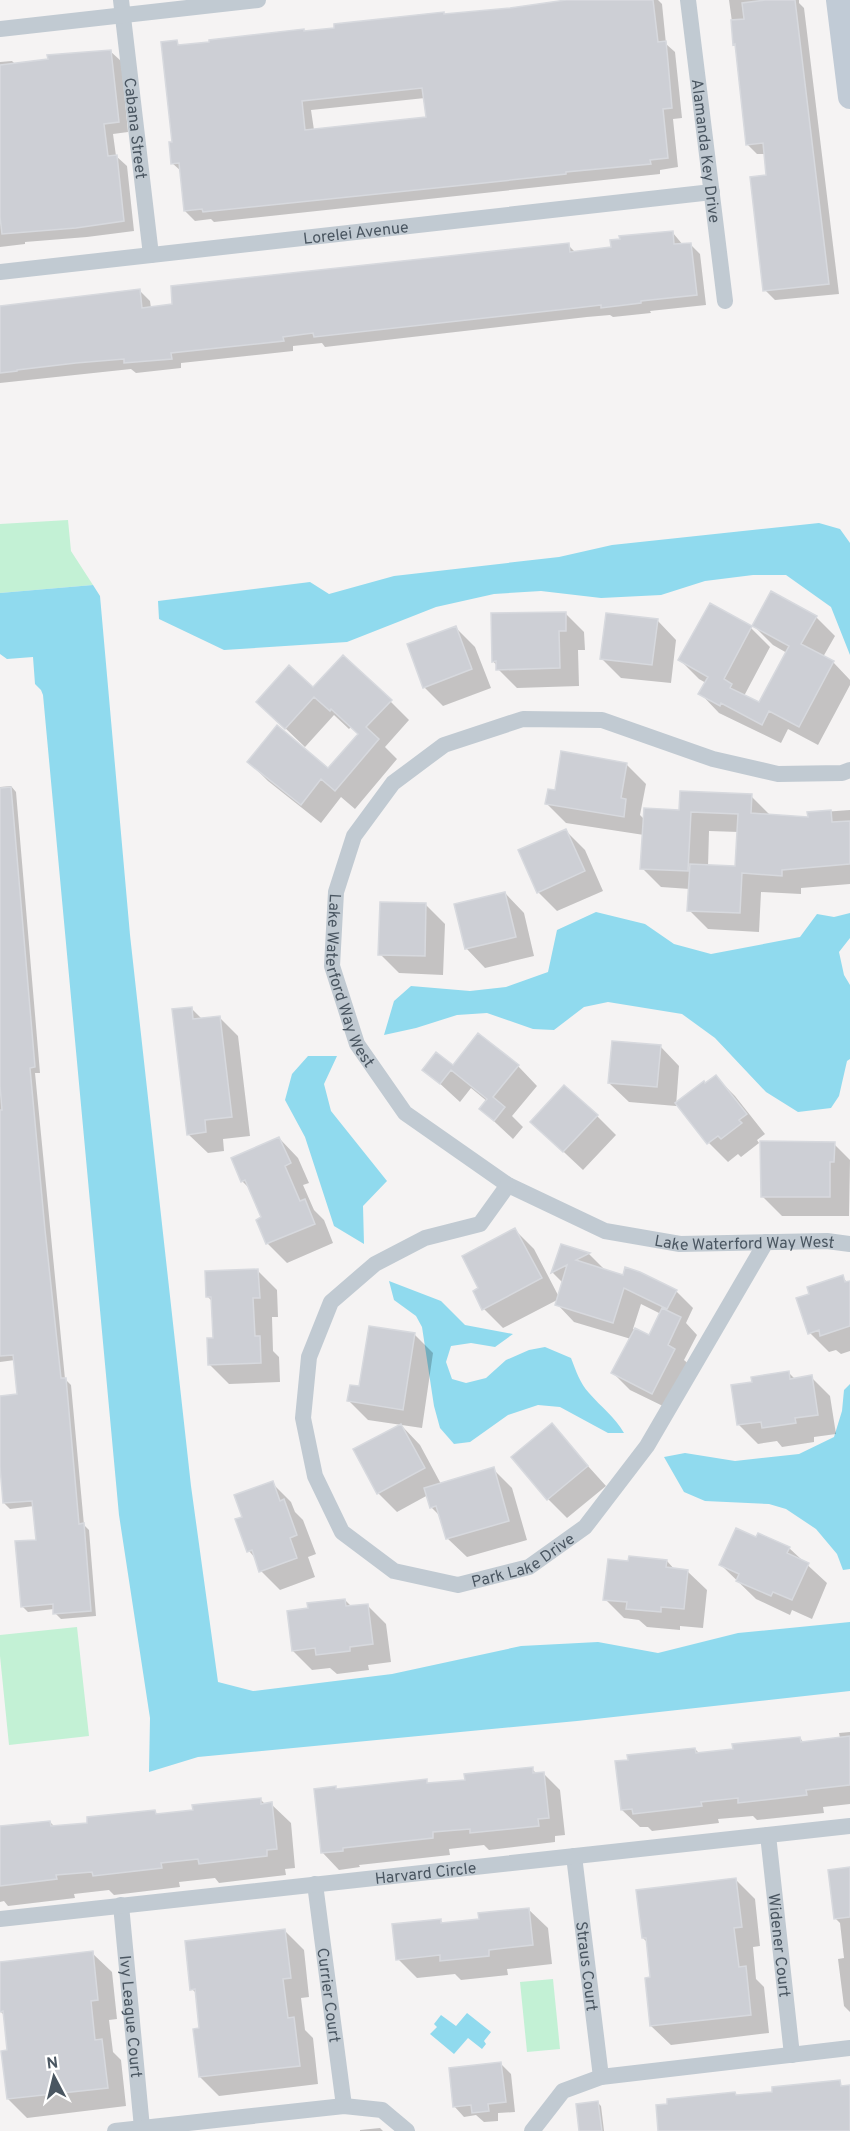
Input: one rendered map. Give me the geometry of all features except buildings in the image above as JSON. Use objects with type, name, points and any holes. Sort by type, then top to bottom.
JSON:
[{"type":"street","points":[[0,29],[122,8],[258,0]]},
{"type":"street","name":"Alamanda Key Drive","points":[[688,0],[725,301]]},
{"type":"street","points":[[838,0],[850,97]]},
{"type":"street","name":"Cabana Street","points":[[122,8],[151,255]]},
{"type":"street","name":"Lorelei Avenue","points":[[0,272],[712,192]]},
{"type":"street","name":"Lake Waterford Way West","points":[[850,770],[842,773],[778,774],[713,759],[602,720],[523,719],[444,745],[393,783],[354,836],[336,892],[332,966],[357,1044],[405,1113],[508,1185],[605,1231],[680,1244],[827,1241],[850,1244]]},
{"type":"street","name":"Park Lake Drive","points":[[508,1185],[480,1224],[425,1238],[375,1264],[331,1302],[309,1357],[303,1418],[315,1476],[342,1532],[394,1571],[458,1585],[529,1567],[585,1527],[647,1446],[766,1242]]},
{"type":"street","name":"Harvard Circle","points":[[0,1919],[850,1826]]},
{"type":"street","name":"Widener Court","points":[[768,1835],[792,2055]]},
{"type":"street","name":"Straus Court","points":[[574,1856],[600,2077]]},
{"type":"street","name":"Currier Court","points":[[315,1884],[344,2106]]},
{"type":"street","name":"Ivy League Court","points":[[121,1905],[142,2128]]},
{"type":"street","points":[[532,2131],[563,2091],[600,2077],[850,2048]]},
{"type":"street","points":[[115,2131],[344,2106],[382,2110],[408,2131]]},
{"type":"green space","points":[[68,520],[71,551],[93,585],[0,593],[0,524]]},
{"type":"green space","points":[[77,1627],[89,1736],[9,1745],[0,1635]]},
{"type":"green space","points":[[553,1979],[560,2049],[527,2052],[520,1982]]},
{"type":"water","points":[[819,523],[840,529],[850,543],[850,655],[831,607],[786,575],[753,575],[705,581],[661,595],[601,598],[541,591],[494,594],[436,607],[347,642],[224,650],[159,619],[158,601],[310,582],[329,594],[394,576],[559,557],[612,545]]},
{"type":"water","points":[[93,585],[100,596],[130,935],[191,1486],[218,1682],[253,1691],[392,1674],[521,1646],[598,1642],[658,1653],[738,1633],[850,1622],[850,1691],[577,1721],[198,1757],[149,1772],[150,1718],[119,1515],[43,695],[35,684],[33,657],[7,659],[0,654],[0,593]]},
{"type":"water","points":[[596,912],[645,924],[674,944],[711,954],[800,937],[817,914],[834,917],[850,913],[850,938],[839,952],[844,975],[850,985],[850,1059],[847,1061],[839,1096],[831,1108],[798,1112],[766,1092],[715,1038],[682,1014],[608,1002],[584,1007],[554,1030],[533,1029],[487,1013],[457,1015],[384,1035],[394,1001],[411,986],[470,991],[506,987],[548,972],[557,930]]},
{"type":"water","points":[[308,1056],[337,1056],[324,1084],[331,1111],[387,1181],[363,1206],[364,1244],[334,1226],[305,1137],[285,1100],[292,1074]]},
{"type":"water","points":[[389,1281],[441,1301],[465,1325],[513,1334],[495,1347],[471,1343],[451,1346],[446,1362],[452,1379],[466,1383],[486,1378],[506,1360],[529,1350],[545,1347],[571,1358],[578,1377],[586,1389],[624,1433],[608,1433],[560,1407],[538,1405],[508,1415],[470,1442],[454,1444],[440,1428],[434,1406],[422,1327],[416,1316],[394,1300]]},
{"type":"water","points":[[850,1384],[850,1569],[843,1570],[837,1554],[816,1529],[786,1509],[769,1504],[705,1501],[684,1492],[664,1457],[685,1453],[735,1461],[799,1454],[834,1437],[842,1411],[844,1390]]},
{"type":"water","points":[[467,2013],[491,2032],[484,2041],[486,2044],[482,2049],[468,2038],[454,2054],[430,2034],[437,2027],[434,2024],[441,2015],[456,2026]]}]
